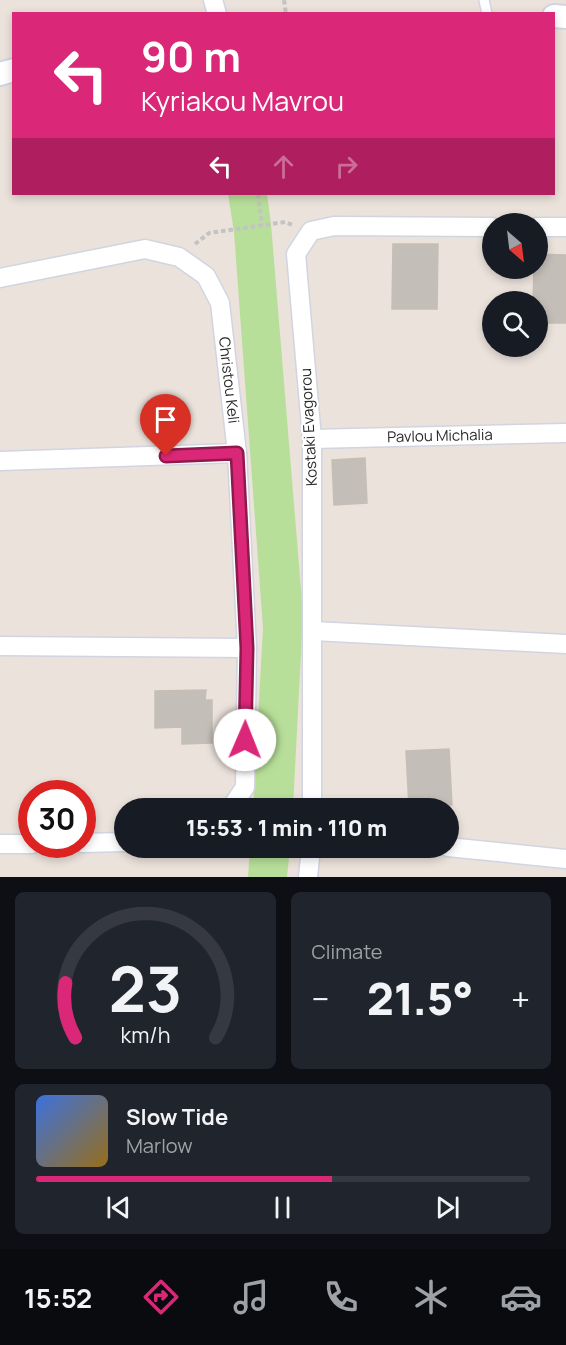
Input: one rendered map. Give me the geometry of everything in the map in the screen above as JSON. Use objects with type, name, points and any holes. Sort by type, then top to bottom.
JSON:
[{"type":"street","points":[[311,231],[334,226],[482,227]]},
{"type":"street","points":[[548,227],[566,227]]},
{"type":"street","name":"Kostaki Evagorou","points":[[311,231],[296,254],[312,439],[312,798]]},
{"type":"street","points":[[0,279],[145,249],[179,257]]},
{"type":"street","name":"Christou Keli","points":[[179,257],[206,276],[220,303],[237,453],[247,648],[245,787],[238,798]]},
{"type":"street","name":"Pavlou Michalia","points":[[312,439],[566,433]]},
{"type":"street","points":[[0,461],[237,453]]},
{"type":"street","points":[[313,631],[566,644]]},
{"type":"street","points":[[0,646],[247,648]]},
{"type":"street","points":[[96,843],[114,842]]},
{"type":"street","points":[[0,844],[18,844]]},
{"type":"street","points":[[459,848],[566,859]]},
{"type":"street","points":[[308,877],[310,858]]},
{"type":"path","points":[[258,195],[262,225]]},
{"type":"path","points":[[179,257],[209,233],[285,222],[311,231]]},
{"type":"green space","points":[[228,195],[267,195],[271,224],[303,614],[294,798],[254,798],[263,628],[234,232]]},
{"type":"green space","points":[[249,858],[289,858],[287,877],[248,877]]},
{"type":"building","points":[[393,244],[438,244],[437,309],[392,309]]},
{"type":"building","points":[[548,254],[566,255],[566,323],[548,323],[548,291],[533,291],[534,279],[548,279]]},
{"type":"building","points":[[365,458],[367,503],[334,505],[332,460]]},
{"type":"building","points":[[206,690],[205,700],[212,700],[212,743],[182,744],[182,727],[155,728],[155,691]]},
{"type":"building","points":[[449,749],[452,798],[409,798],[406,751]]},
{"type":"route","points":[[166,456],[237,453],[247,648],[245,740]]}]
